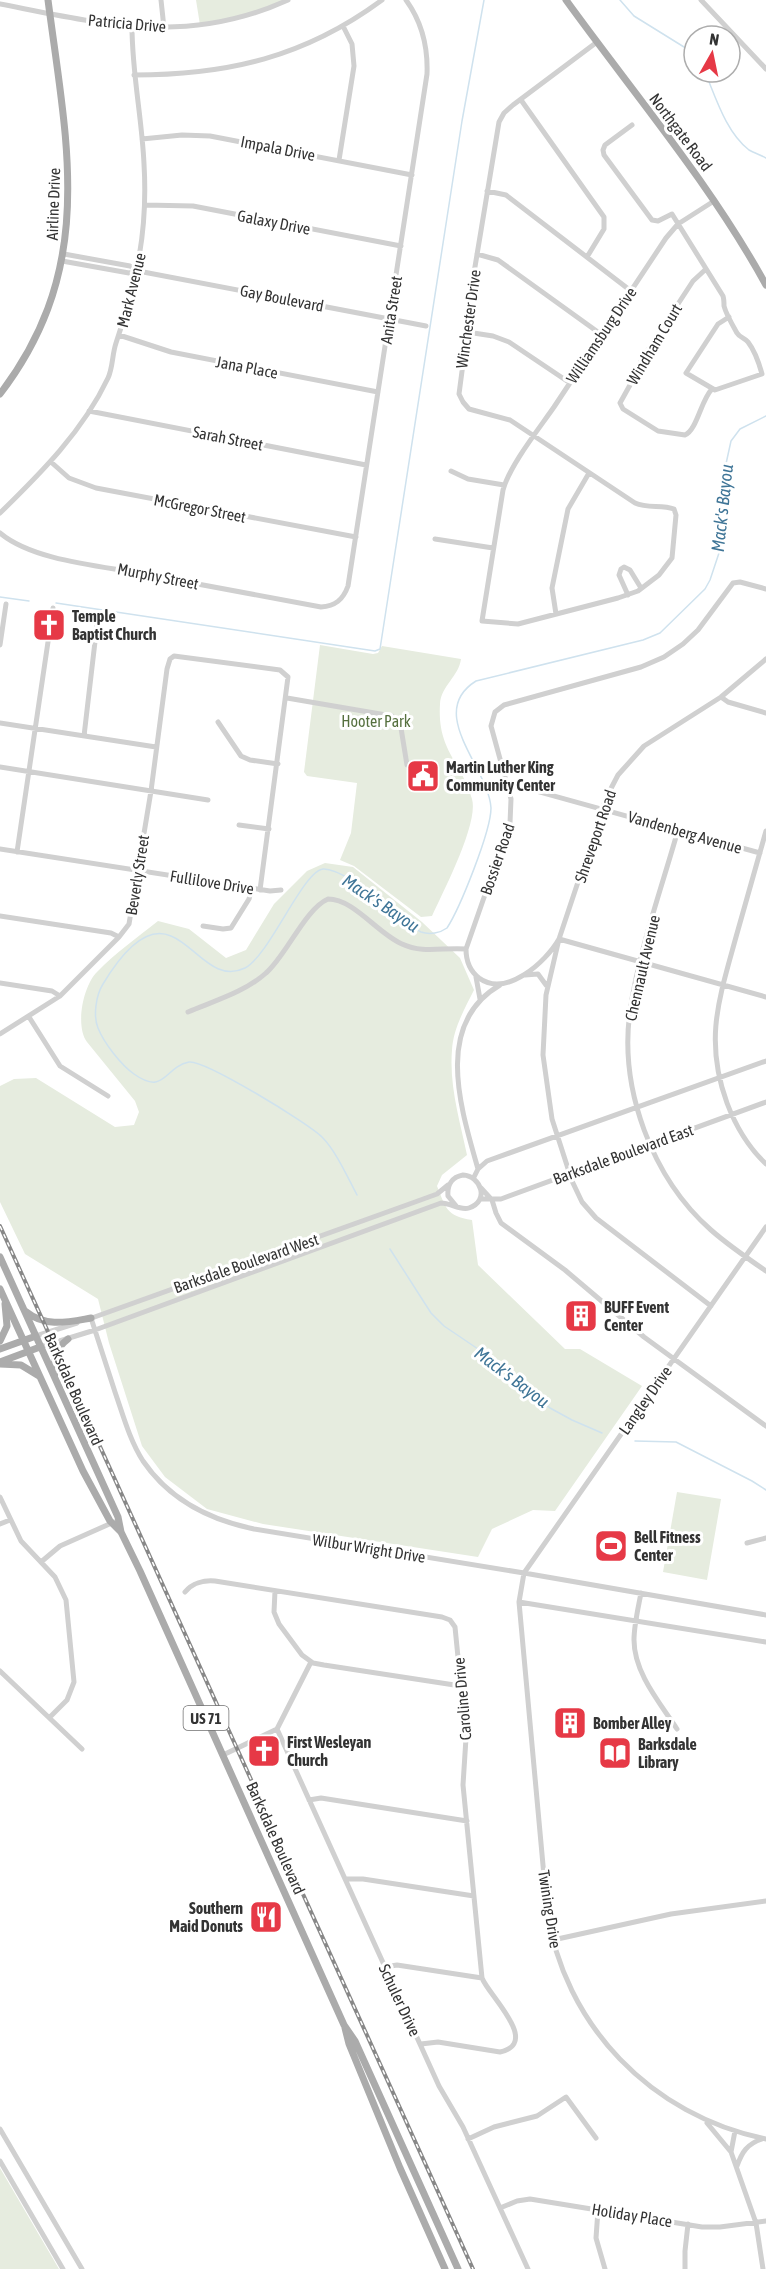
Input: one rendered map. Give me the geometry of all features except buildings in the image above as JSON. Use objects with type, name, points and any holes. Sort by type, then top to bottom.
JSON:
[{"type":"main road","name":"Airline Drive","points":[[0,394],[39,332],[52,298],[63,257],[69,214],[68,170],[48,0]]},
{"type":"main road","name":"Northgate Road","points":[[566,0],[714,201],[766,285]]},
{"type":"main road","name":"Barksdale Boulevard","points":[[0,1257],[83,1441],[115,1522]]},
{"type":"main road","points":[[0,1341],[7,1322],[2,1292]]},
{"type":"main road","name":"Barksdale Boulevard","points":[[2,1292],[72,1446],[121,1532],[344,2025],[349,2044],[411,2164],[458,2269]]},
{"type":"main road","points":[[23,1309],[36,1318],[50,1323],[91,1318]]},
{"type":"main road","points":[[0,1349],[36,1336]]},
{"type":"main road","points":[[55,1379],[55,1357],[61,1344],[68,1339]]},
{"type":"main road","points":[[0,1363],[40,1347]]},
{"type":"main road","points":[[0,1363],[21,1365],[41,1377]]},
{"type":"main road","points":[[72,1446],[83,1441]]},
{"type":"main road","name":"Barksdale Boulevard","points":[[378,2102],[400,2168],[445,2269]]},
{"type":"main road","points":[[400,2168],[411,2164]]},
{"type":"street","points":[[161,0],[164,28]]},
{"type":"street","name":"Patricia Drive","points":[[0,4],[132,27],[164,28],[229,20],[288,0]]},
{"type":"street","points":[[134,75],[189,74],[244,65],[292,51],[343,26],[382,0]]},
{"type":"street","name":"Anita Street","points":[[321,607],[330,606],[339,601],[346,591],[428,64],[420,26],[406,0]]},
{"type":"street","points":[[701,0],[766,69]]},
{"type":"street","points":[[339,160],[354,60],[352,44],[343,26]]},
{"type":"street","name":"Mark Avenue","points":[[0,513],[51,462],[89,411],[109,377],[119,335],[128,311],[138,271],[145,204],[132,27]]},
{"type":"street","name":"Winchester Drive","points":[[597,42],[504,113],[498,122],[466,321],[459,394],[463,402],[473,410],[510,420],[639,505],[674,509]]},
{"type":"street","points":[[521,100],[604,218],[604,230],[587,257]]},
{"type":"street","points":[[632,125],[605,145],[604,155],[651,219],[658,221],[672,214],[723,296],[729,317],[738,334],[749,344],[762,374],[719,390],[712,389],[686,373],[718,324],[729,317]]},
{"type":"street","name":"Impala Drive","points":[[142,139],[182,135],[210,136],[412,175]]},
{"type":"street","points":[[487,191],[506,195],[631,291]]},
{"type":"street","name":"Williamsburg Drive","points":[[674,509],[676,515],[672,558],[659,575],[641,588],[628,595],[518,624],[482,621],[504,485],[666,238],[678,224],[714,201]]},
{"type":"street","name":"Galaxy Drive","points":[[145,204],[203,208],[401,246]]},
{"type":"street","points":[[477,254],[498,260],[602,335]]},
{"type":"street","name":"Gay Boulevard","points":[[63,257],[130,266],[138,271],[426,326]]},
{"type":"street","name":"Windham Court","points":[[706,269],[693,281],[642,358],[620,403],[623,409],[658,431],[685,435],[691,432],[705,397],[712,389]]},
{"type":"street","points":[[466,332],[493,336],[509,342],[570,383]]},
{"type":"street","name":"Jana Place","points":[[119,335],[164,351],[378,392]]},
{"type":"street","name":"Sarah Street","points":[[89,411],[366,465]]},
{"type":"street","name":"McGregor Street","points":[[51,462],[69,478],[87,486],[356,537]]},
{"type":"street","points":[[451,471],[468,479],[504,485]]},
{"type":"street","points":[[556,614],[552,597],[553,584],[568,509],[589,473]]},
{"type":"street","name":"Murphy Street","points":[[0,533],[18,546],[44,554],[321,607]]},
{"type":"street","points":[[435,539],[493,548]]},
{"type":"street","points":[[628,595],[619,575],[621,568],[630,570],[641,588]]},
{"type":"street","name":"Bossier Road","points":[[466,949],[511,821],[513,807],[491,726],[493,717],[500,707],[640,667],[664,657],[698,630],[734,584],[740,582],[766,589]]},
{"type":"street","points":[[0,645],[6,604]]},
{"type":"street","points":[[18,852],[53,608]]},
{"type":"street","points":[[84,736],[98,616]]},
{"type":"street","name":"Beverly Street","points":[[0,1034],[60,996],[119,937],[130,919],[167,665],[172,657],[179,655],[204,658],[280,670],[287,675],[289,682],[287,698]]},
{"type":"street","name":"Shreveport Road","points":[[478,1169],[465,1121],[458,1065],[463,1026],[480,999],[502,984],[521,976],[546,958],[559,939],[603,809],[618,775],[644,746],[721,697],[766,659]]},
{"type":"street","points":[[721,697],[728,702],[766,713]]},
{"type":"street","points":[[261,890],[287,698],[392,716],[401,728],[407,765]]},
{"type":"street","points":[[218,722],[242,756],[250,760],[278,764]]},
{"type":"street","points":[[0,723],[156,747]]},
{"type":"street","points":[[0,767],[208,800]]},
{"type":"street","name":"Vandenberg Avenue","points":[[507,783],[760,853]]},
{"type":"street","points":[[239,825],[269,829]]},
{"type":"street","name":"Chennault Avenue","points":[[678,830],[640,962],[630,1010],[628,1040],[631,1080],[637,1108],[668,1178],[694,1213],[711,1230],[766,1271]]},
{"type":"street","points":[[766,831],[723,986],[715,1032],[718,1079],[742,1136],[766,1164]]},
{"type":"street","name":"Fullilove Drive","points":[[0,849],[261,890],[281,890]]},
{"type":"street","points":[[203,926],[231,928],[249,899],[252,888]]},
{"type":"street","points":[[188,1012],[243,988],[269,971],[317,907],[328,899],[345,902],[376,929],[402,945],[422,950],[466,949],[467,961],[478,981],[480,999]]},
{"type":"street","points":[[0,916],[111,933],[119,937]]},
{"type":"street","points":[[711,1306],[596,1218],[582,1202],[569,1174],[547,1095],[543,1064],[543,1031],[547,988],[559,939],[766,997]]},
{"type":"street","points":[[474,974],[488,982],[502,984]]},
{"type":"street","points":[[521,976],[538,974],[547,988]]},
{"type":"street","points":[[0,983],[52,991],[60,996]]},
{"type":"street","points":[[30,1017],[60,1066],[108,1096]]},
{"type":"street","points":[[474,1177],[486,1161],[766,1062]]},
{"type":"street","name":"Barksdale Boulevard East","points":[[480,1199],[492,1200],[569,1174],[766,1102]]},
{"type":"street","points":[[457,1207],[448,1196],[450,1182],[463,1175],[474,1177],[492,1200],[501,1222],[550,1258],[638,1332],[766,1426]]},
{"type":"street","name":"Barksdale Boulevard West","points":[[36,1336],[437,1194],[450,1182]]},
{"type":"street","points":[[40,1347],[95,1330],[441,1203],[468,1208],[480,1199],[481,1188]]},
{"type":"street","name":"Langley Drive","points":[[524,1573],[766,1227]]},
{"type":"street","name":"Wilbur Wright Drive","points":[[91,1318],[127,1427],[144,1461],[170,1490],[200,1512],[254,1529],[766,1615]]},
{"type":"street","points":[[0,1497],[24,1545],[55,1577],[64,1593],[75,1670],[70,1694],[50,1717]]},
{"type":"street","points":[[0,1524],[10,1520]]},
{"type":"street","points":[[41,1562],[60,1546],[115,1522]]},
{"type":"street","points":[[747,1543],[766,1538]]},
{"type":"street","name":"Twining Drive","points":[[524,1573],[519,1602],[547,1909],[553,1940],[566,1979],[585,2016],[599,2036],[644,2083],[704,2120],[765,2139]]},
{"type":"street","name":"Caroline Drive","points":[[185,1592],[191,1586],[211,1581],[447,1618],[453,1623],[456,1631],[466,1749],[463,1785],[482,1978],[488,1991],[517,2033],[509,2049],[500,2052],[438,2042],[421,2044]]},
{"type":"street","points":[[275,1591],[273,1606],[276,1620],[299,1652],[311,1662],[461,1686]]},
{"type":"street","points":[[641,1593],[634,1646],[641,1670],[677,1729]]},
{"type":"street","points":[[519,1602],[766,1642]]},
{"type":"street","points":[[223,1755],[277,1729],[311,1662]]},
{"type":"street","points":[[0,1671],[82,1749]]},
{"type":"street","name":"Schuler Drive","points":[[277,1729],[439,2086],[468,2139],[528,2269]]},
{"type":"street","points":[[309,1800],[321,1798],[467,1821]]},
{"type":"street","points":[[346,1879],[363,1878],[474,1896]]},
{"type":"street","points":[[553,1940],[663,1915],[766,1901]]},
{"type":"street","points":[[385,1967],[397,1965],[482,1978]]},
{"type":"street","points":[[468,2139],[494,2127],[537,2116],[566,2097],[596,2138]]},
{"type":"street","points":[[704,2120],[731,2152],[756,2223],[763,2269]]},
{"type":"street","points":[[0,2128],[82,2269]]},
{"type":"street","points":[[731,2152],[735,2131]]},
{"type":"street","points":[[737,2168],[743,2151],[754,2142],[765,2139]]},
{"type":"street","points":[[0,2161],[63,2269]]},
{"type":"street","name":"Holiday Place","points":[[500,2208],[517,2201],[530,2199],[720,2227],[766,2221]]},
{"type":"street","points":[[597,2210],[596,2238],[605,2269]]},
{"type":"street","points":[[685,2269],[688,2224]]},
{"type":"green space","points":[[196,0],[288,0],[254,13],[200,25]]},
{"type":"green space","name":"Hooter Park","points":[[320,645],[373,654],[378,653],[382,646],[461,659],[457,671],[443,692],[440,720],[446,744],[472,799],[473,810],[459,858],[432,916],[421,917],[354,866],[340,860],[351,833],[357,783],[307,776],[304,772]]},
{"type":"green space","points":[[325,863],[353,867],[422,922],[460,958],[474,990],[457,1027],[451,1063],[458,1116],[467,1155],[442,1175],[437,1186],[448,1210],[457,1216],[472,1220],[478,1265],[565,1349],[580,1349],[642,1386],[555,1511],[533,1510],[492,1529],[478,1557],[263,1524],[207,1509],[165,1477],[142,1446],[109,1343],[98,1299],[25,1254],[0,1202],[0,1086],[14,1079],[36,1078],[115,1127],[134,1125],[139,1112],[135,1101],[83,1035],[82,1006],[88,987],[97,972],[158,921],[189,929],[226,958],[246,950],[274,904],[307,871]]},
{"type":"green space","points":[[677,1492],[721,1499],[707,1580],[663,1572]]},
{"type":"green space","points":[[0,2168],[59,2269],[0,2269]]},
{"type":"waterway","points":[[56,603],[375,651],[380,649],[462,121],[484,0]]},
{"type":"waterway","name":"Mack's Bayou","points":[[620,0],[634,16],[682,46]]},
{"type":"waterway","name":"Mack's Bayou","points":[[710,84],[722,114],[734,134],[749,150],[766,158]]},
{"type":"waterway","name":"Mack's Bayou","points":[[357,1195],[337,1157],[322,1137],[234,1081],[199,1064],[189,1062],[174,1069],[164,1078],[152,1082],[144,1080],[129,1070],[109,1047],[96,1023],[97,1000],[101,989],[122,957],[140,940],[150,935],[171,936],[224,971],[245,968],[264,948],[306,884],[315,873],[323,869],[341,874],[363,887],[421,932],[435,933],[447,928],[474,869],[486,834],[491,808],[488,792],[458,725],[457,709],[462,694],[476,681],[643,640],[660,633],[705,589],[710,580],[721,547],[722,482],[731,441],[740,429],[766,416]]},
{"type":"waterway","points":[[0,597],[29,601]]},
{"type":"waterway","name":"Mack's Bayou","points":[[390,1249],[431,1313],[444,1326],[481,1351],[550,1408],[602,1433]]},
{"type":"waterway","name":"Mack's Bayou","points":[[635,1441],[676,1442],[766,1490]]},
{"type":"railway","points":[[0,1226],[473,2269]]},
{"type":"place","name":"Temple Baptist Church","points":[[49,625]]},
{"type":"place","name":"Martin Luther King Community Center","points":[[423,776]]},
{"type":"place","name":"BUFF Event Center","points":[[581,1316]]},
{"type":"place","name":"Bell Fitness Center","points":[[611,1546]]},
{"type":"place","name":"Bomber Alley","points":[[570,1723]]},
{"type":"place","name":"First Wesleyan Church","points":[[264,1751]]},
{"type":"place","name":"Barksdale Library","points":[[615,1753]]},
{"type":"place","name":"Southern Maid Donuts","points":[[266,1917]]}]
